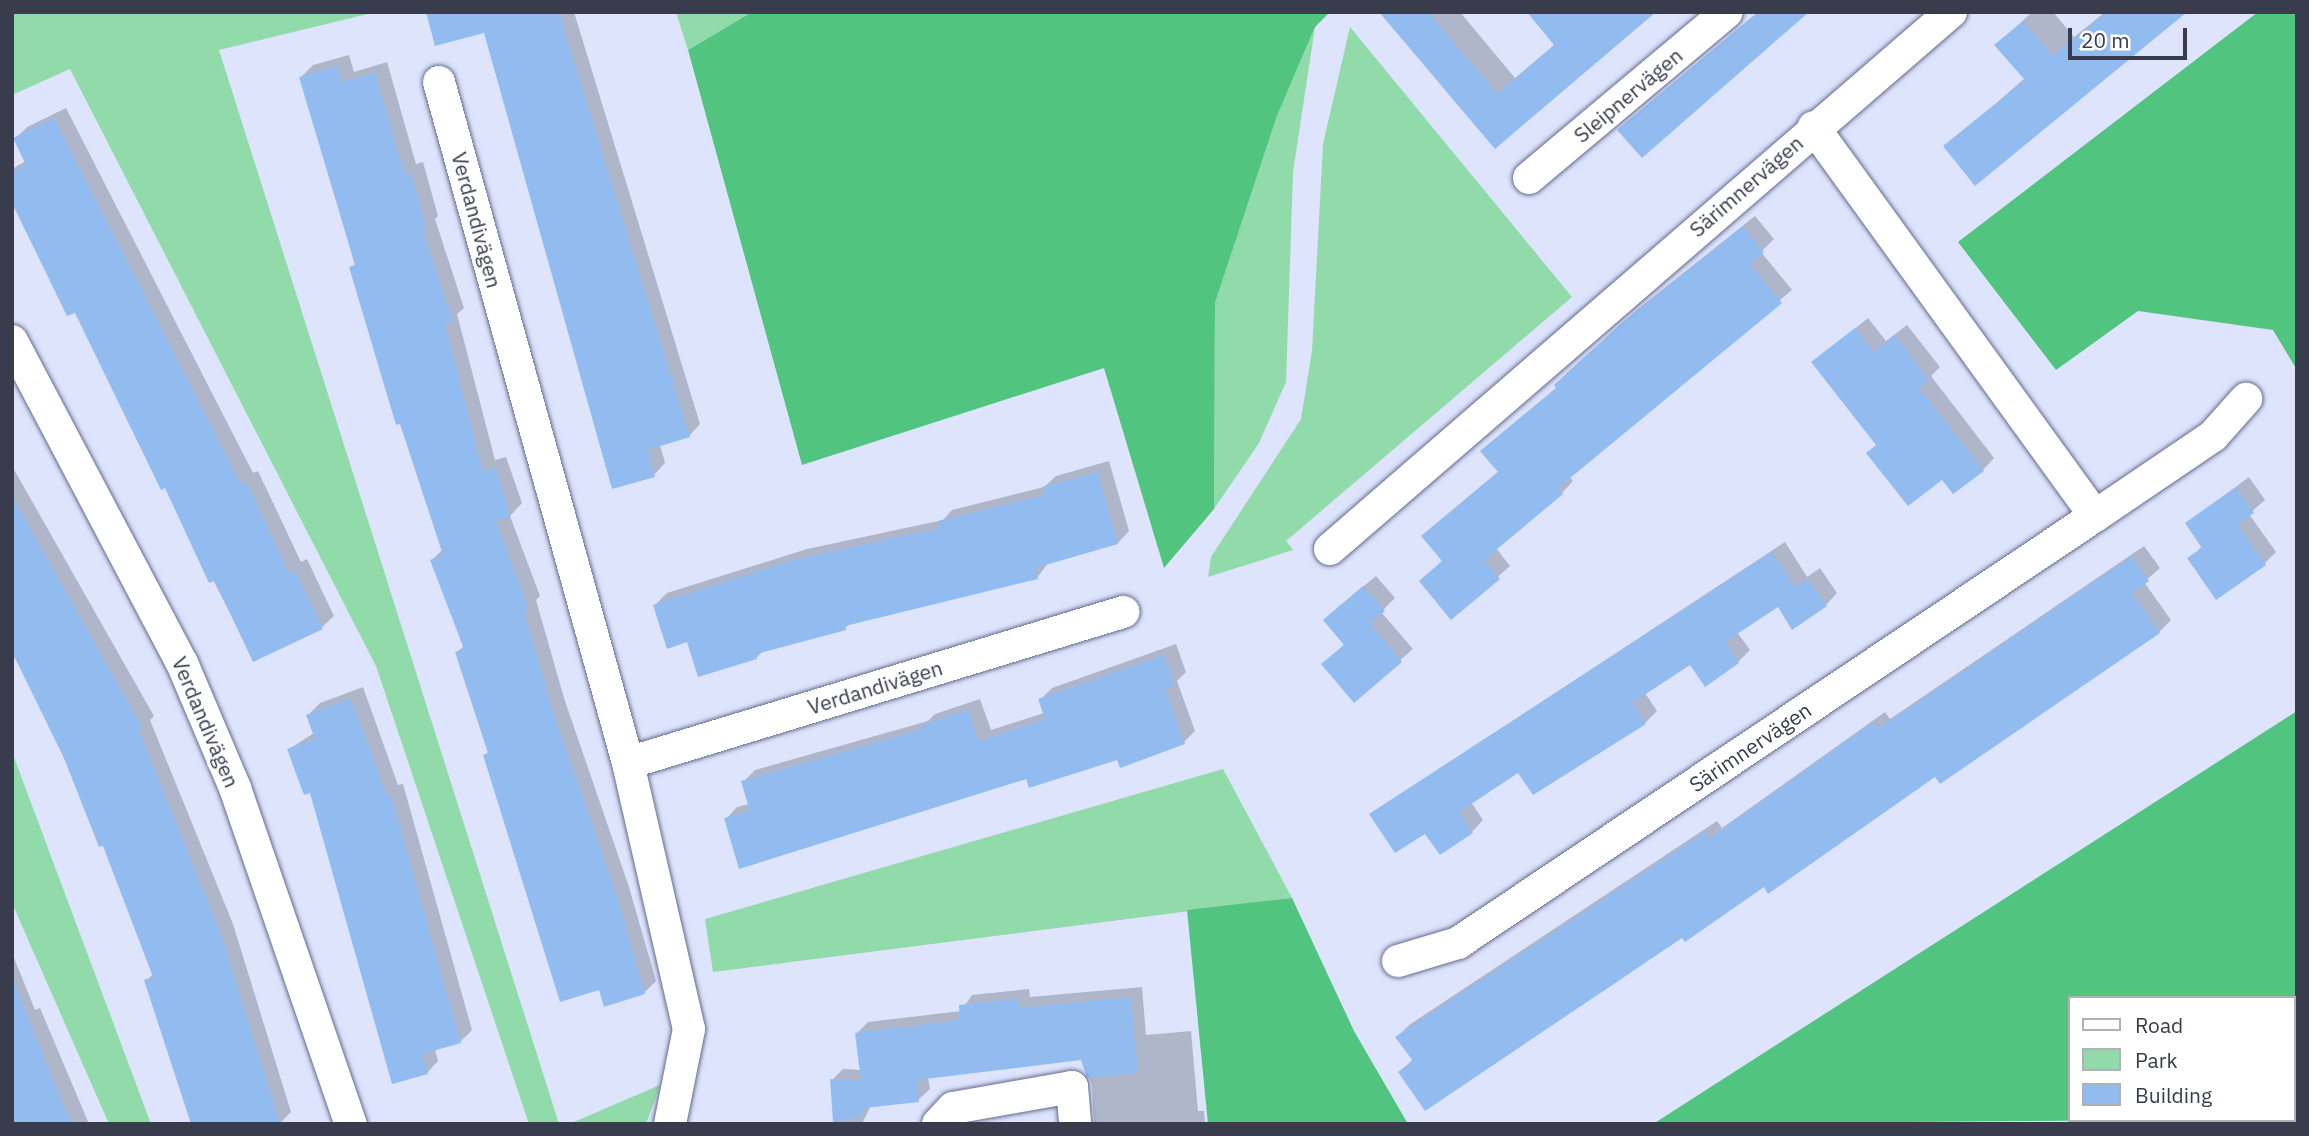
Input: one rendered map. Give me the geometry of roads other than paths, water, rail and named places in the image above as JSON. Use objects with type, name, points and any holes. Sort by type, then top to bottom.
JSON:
[{"type":"street","name":"Sleipnervägen","points":[[1529,178],[1727,12]]},
{"type":"street","name":"Särimnervägen","points":[[1330,549],[1813,127],[1951,12]]},
{"type":"street","name":"Verdandivägen","points":[[439,82],[628,763],[689,1029],[670,1124]]},
{"type":"street","name":"Särimnervägen","points":[[1813,127],[2095,516]]},
{"type":"street","name":"Verdandivägen","points":[[12,341],[182,663],[235,788],[351,1124]]},
{"type":"street","name":"Särimnervägen","points":[[1398,961],[1458,943],[2213,436],[2246,399]]},
{"type":"street","name":"Verdandivägen","points":[[628,763],[1123,612]]},
{"type":"street","points":[[938,1124],[953,1108],[1072,1087],[1076,1124]]}]
